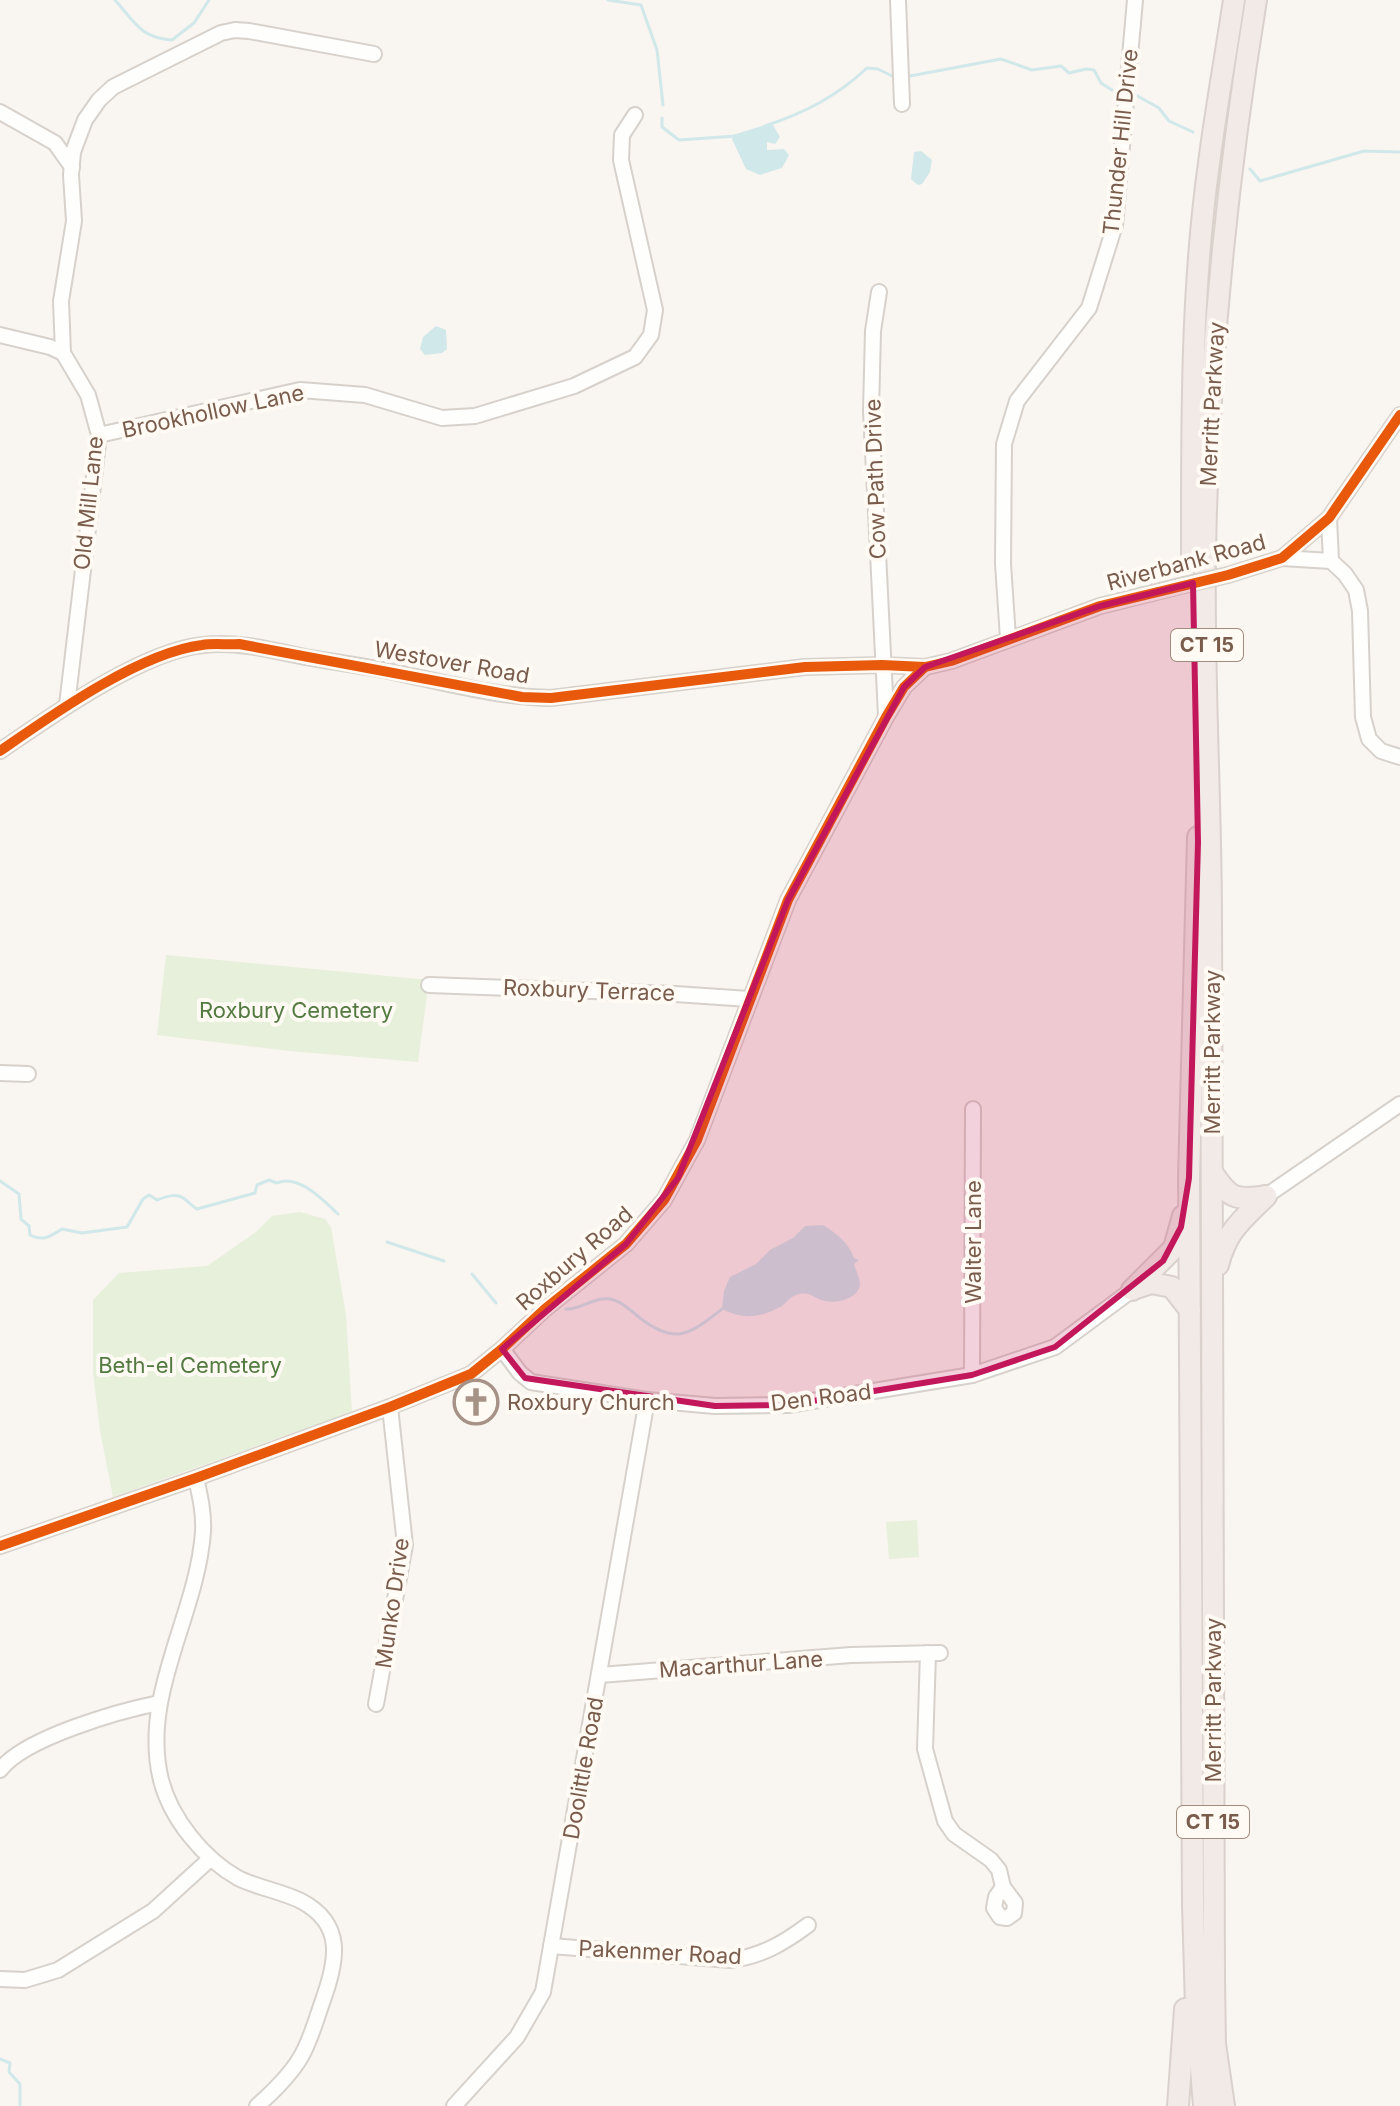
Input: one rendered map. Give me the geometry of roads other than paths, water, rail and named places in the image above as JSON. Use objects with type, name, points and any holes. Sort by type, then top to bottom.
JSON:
[{"type":"highway","name":"Merritt Parkway","points":[[1204,2106],[1196,2007],[1193,1905],[1189,1178],[1198,842],[1192,402],[1208,165],[1234,0]]},
{"type":"highway","name":"Merritt Parkway","points":[[1224,2106],[1215,2044],[1214,1977],[1211,845],[1205,558],[1218,285],[1230,170],[1256,0]]},
{"type":"highway","points":[[1212,1172],[1224,1190],[1234,1197],[1266,1196]]},
{"type":"highway","points":[[1132,1290],[1174,1248],[1181,1227],[1189,1178]]},
{"type":"highway","points":[[1212,1292],[1219,1260],[1231,1231],[1266,1196]]},
{"type":"highway","points":[[1132,1290],[1151,1283],[1163,1283],[1178,1292],[1191,1310]]},
{"type":"highway","points":[[1178,2106],[1193,1905]]},
{"type":"street","points":[[898,0],[902,104]]},
{"type":"street","name":"Thunder Hill Drive","points":[[1008,638],[1003,564],[1004,444],[1017,401],[1089,308],[1115,225],[1135,0]]},
{"type":"street","name":"Old Mill Lane","points":[[67,705],[99,435],[88,395],[63,353],[61,301],[74,221],[73,152],[85,120],[113,87],[221,33],[249,31],[374,54]]},
{"type":"street","points":[[0,112],[53,142],[72,167]]},
{"type":"street","name":"Brookhollow Lane","points":[[99,435],[300,390],[365,395],[442,418],[475,416],[574,386],[635,357],[651,335],[655,310],[621,160],[622,135],[635,115]]},
{"type":"street","points":[[53,142],[81,132]]},
{"type":"street","name":"Cow Path Drive","points":[[879,292],[873,331],[871,411],[882,665]]},
{"type":"street","points":[[0,335],[63,353]]},
{"type":"street","name":"Riverbank Road","points":[[1282,558],[1329,518],[1400,415]]},
{"type":"street","points":[[1329,518],[1331,561],[1356,590],[1360,611],[1363,717],[1369,739],[1381,751],[1400,757]]},
{"type":"street","name":"Riverbank Road","points":[[925,667],[951,661],[1100,606],[1228,575],[1282,558],[1331,561]]},
{"type":"street","name":"Westover Road","points":[[0,751],[67,705],[160,657],[201,645],[239,644],[522,697],[565,696],[805,667],[925,667]]},
{"type":"street","points":[[882,665],[886,717]]},
{"type":"street","name":"Roxbury Road","points":[[0,1546],[196,1478],[471,1374],[626,1244],[664,1200],[697,1140],[788,900],[886,717],[904,687],[925,667]]},
{"type":"street","name":"Roxbury Terrace","points":[[429,985],[749,999]]},
{"type":"street","points":[[0,1073],[28,1074]]},
{"type":"street","points":[[1266,1196],[1400,1104]]},
{"type":"street","name":"Walter Lane","points":[[972,1375],[973,1109]]},
{"type":"street","name":"Den Road","points":[[502,1349],[531,1382],[647,1400],[715,1406],[788,1405],[972,1375],[1055,1347],[1132,1290]]},
{"type":"street","name":"Doolittle Road","points":[[454,2106],[517,2037],[543,1992],[647,1400]]},
{"type":"street","name":"Munko Drive","points":[[376,1704],[405,1545],[390,1407]]},
{"type":"street","points":[[196,1478],[203,1506],[203,1531],[199,1566],[159,1703],[157,1743],[162,1781],[174,1809],[210,1859],[240,1879],[303,1902],[323,1918],[335,1936],[332,1974],[304,2053],[277,2088],[257,2106]]},
{"type":"street","name":"Macarthur Lane","points":[[600,1675],[881,1654],[934,1653],[925,1749],[945,1821],[954,1834],[991,1860],[999,1870],[1003,1887]]},
{"type":"street","points":[[0,1770],[18,1753],[50,1738],[130,1709],[159,1703]]},
{"type":"street","points":[[0,1979],[25,1980],[58,1970],[153,1911],[210,1859]]},
{"type":"street","name":"Pakenmer Road","points":[[551,1946],[730,1960],[749,1958],[782,1944],[808,1925]]},
{"type":"water","points":[[773,125],[780,137],[775,144],[767,142],[767,150],[784,149],[789,155],[782,168],[760,175],[746,169],[732,139],[733,135]]},
{"type":"water","points":[[921,151],[932,160],[930,172],[918,185],[911,179],[914,152]]},
{"type":"water","points":[[436,326],[446,330],[447,349],[442,353],[425,355],[420,349],[423,337]]},
{"type":"water","points":[[823,1225],[842,1239],[854,1258],[859,1260],[854,1264],[860,1283],[856,1293],[842,1301],[830,1302],[801,1294],[774,1310],[752,1316],[722,1309],[724,1291],[730,1277],[756,1264],[770,1250],[793,1238],[805,1226]]},
{"type":"waterway","points":[[115,0],[145,32],[172,40],[194,23],[209,0]]},
{"type":"waterway","points":[[608,0],[641,5],[657,50],[663,105]]},
{"type":"waterway","points":[[910,76],[1001,59],[1032,70],[1061,66],[1069,73],[1094,70],[1101,83],[1112,90]]},
{"type":"waterway","points":[[765,126],[819,103],[867,68],[878,69],[892,76]]},
{"type":"waterway","points":[[1134,94],[1159,108],[1169,121],[1193,132]]},
{"type":"waterway","points":[[662,118],[662,127],[679,140],[736,136]]},
{"type":"waterway","points":[[1250,169],[1260,181],[1364,151],[1400,152]]},
{"type":"waterway","points":[[0,1181],[19,1194],[21,1219],[29,1226],[30,1235],[39,1238],[62,1229],[82,1233],[127,1227],[143,1199],[149,1195],[157,1200],[180,1196],[197,1209],[255,1193],[257,1185],[269,1180],[302,1185],[338,1214]]},
{"type":"waterway","points":[[387,1242],[444,1261]]},
{"type":"waterway","points":[[472,1274],[496,1303]]},
{"type":"waterway","points":[[566,1309],[602,1299],[614,1300],[653,1327],[673,1334],[701,1325],[722,1309]]},
{"type":"waterway","points":[[0,2059],[10,2063],[9,2072],[20,2084],[20,2106]]},
{"type":"place","name":"Roxbury Church","points":[[476,1402]]},
{"type":"park label","name":"Roxbury Cemetery","points":[[296,1010]]},
{"type":"park label","name":"Beth-el Cemetery","points":[[190,1365]]}]
